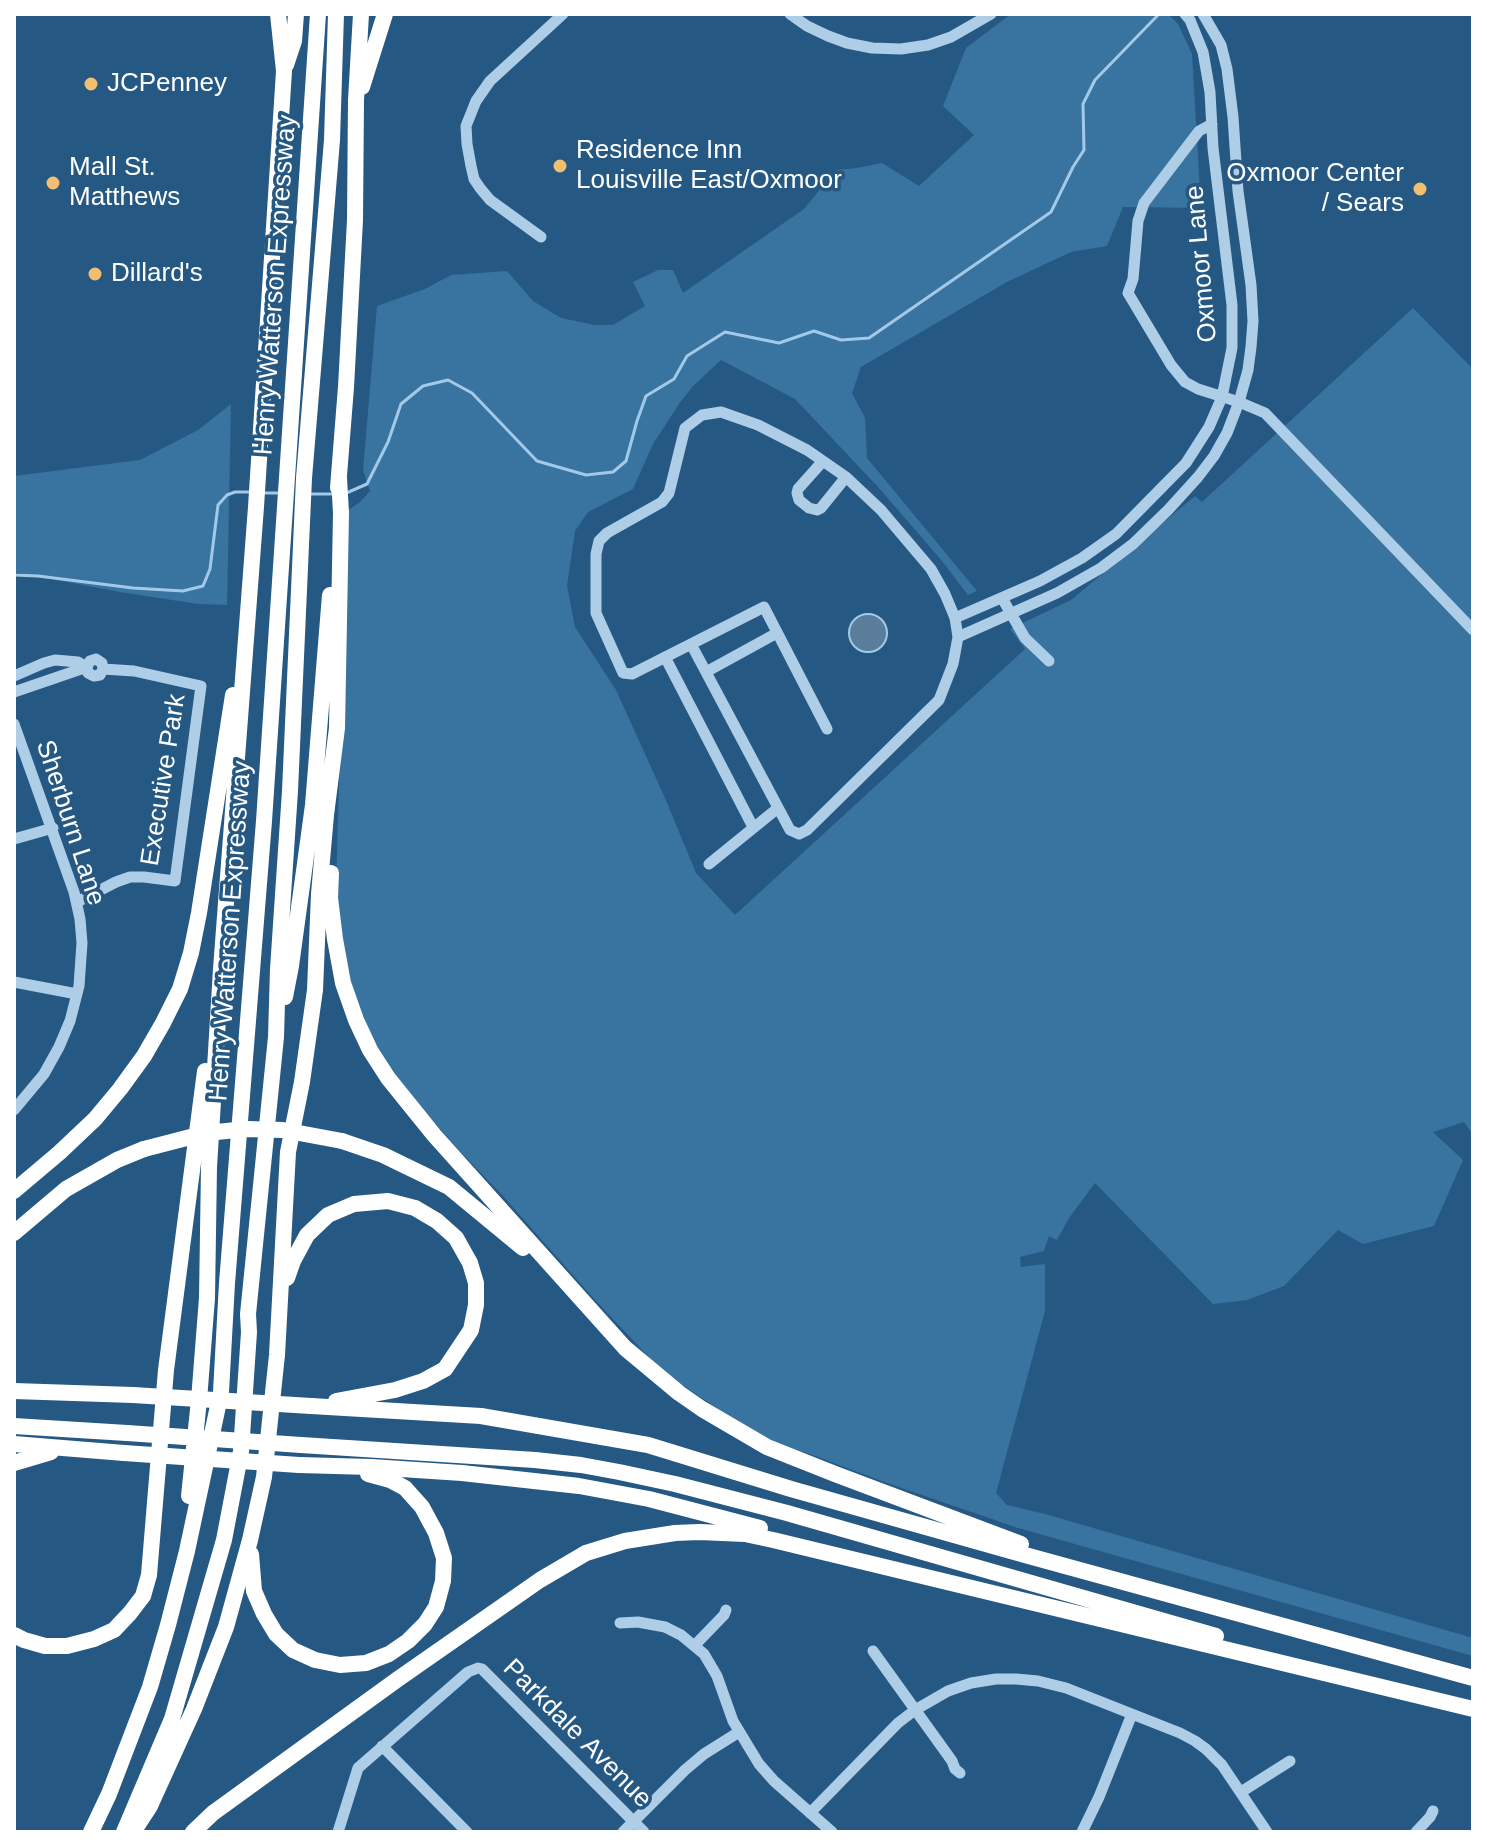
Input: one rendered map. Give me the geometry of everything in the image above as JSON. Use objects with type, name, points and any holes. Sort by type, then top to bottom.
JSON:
[{"type":"highway","points":[[82,1832],[107,1776],[162,1624],[188,1504],[207,1298],[209,1167],[221,969],[256,507],[284,71],[278,14]]},
{"type":"highway","points":[[284,71],[294,41],[296,14]]},
{"type":"highway","name":"Henry Watterson Expressway","points":[[91,1832],[150,1687],[187,1551],[221,1392],[228,1267],[266,806],[294,510],[318,14]]},
{"type":"highway","name":"Henry Watterson Expressway","points":[[296,477],[332,140],[336,14]]},
{"type":"highway","points":[[133,1832],[150,1806],[194,1709],[226,1627],[264,1477],[277,1355],[288,1152],[315,990],[319,894],[337,728],[339,478],[355,220],[356,100],[361,14]]},
{"type":"highway","points":[[356,100],[385,14]]},
{"type":"highway","name":"Henry Watterson Expressway","points":[[124,1832],[172,1719],[224,1540],[241,1451],[248,1314],[276,1037],[290,791],[294,510]]},
{"type":"highway","points":[[276,1037],[291,966],[313,805],[338,513]]},
{"type":"highway","points":[[14,1191],[95,1119],[120,1089],[144,1056],[180,989],[199,913],[247,619]]},
{"type":"highway","points":[[326,815],[332,853],[330,898],[340,968],[347,995],[370,1050],[388,1078],[434,1135],[625,1348],[679,1393],[767,1447],[1120,1580]]},
{"type":"highway","points":[[14,1635],[45,1646],[67,1646],[94,1639],[114,1630],[143,1596],[149,1575],[175,1295],[221,969]]},
{"type":"highway","points":[[14,1233],[66,1189],[117,1160],[144,1149],[206,1133],[247,1129],[283,1130],[342,1141],[383,1155],[449,1187],[576,1292]]},
{"type":"highway","points":[[280,1303],[293,1261],[307,1235],[328,1215],[354,1204],[388,1201],[415,1208],[437,1221],[456,1238],[470,1263],[476,1283],[471,1330],[445,1369],[423,1381],[395,1390],[311,1406]]},
{"type":"highway","points":[[14,1391],[481,1416],[648,1445],[791,1489],[1473,1678]]},
{"type":"highway","points":[[14,1426],[593,1467],[787,1513],[1124,1608],[1388,1688]]},
{"type":"highway","points":[[14,1444],[299,1465],[462,1473],[614,1491],[1024,1600]]},
{"type":"highway","points":[[14,1463],[71,1448]]},
{"type":"highway","points":[[250,1540],[254,1591],[276,1634],[293,1650],[315,1660],[340,1665],[366,1663],[389,1654],[408,1641],[436,1607],[443,1581],[444,1558],[436,1533],[422,1507],[405,1488],[390,1480],[343,1467]]},
{"type":"highway","points":[[193,1832],[213,1813],[540,1580],[586,1553],[625,1541],[675,1533],[745,1534],[1473,1709]]},
{"type":"street","points":[[541,237],[490,200],[480,188],[474,179],[468,154],[466,126],[476,101],[490,81],[563,14]]},
{"type":"street","points":[[790,14],[807,26],[847,43],[901,49],[928,45],[951,37],[990,14]]},
{"type":"street","name":"Oxmoor Lane","points":[[955,618],[1082,558],[1105,543],[1186,463],[1209,427],[1222,397],[1231,361],[1233,324],[1210,92],[1203,52],[1185,14]]},
{"type":"street","name":"Oxmoor Lane","points":[[958,637],[1078,582],[1133,544],[1198,477],[1220,445],[1239,402],[1251,347],[1251,285],[1238,191],[1227,69],[1221,45],[1203,14]]},
{"type":"street","points":[[1212,124],[1199,131],[1144,203],[1138,221],[1133,279],[1128,293],[1179,376],[1191,386],[1265,413],[1473,630]]},
{"type":"street","points":[[691,644],[790,830],[799,834],[807,830],[939,700],[953,664],[958,637],[955,618],[931,569],[881,510],[846,477],[807,450],[758,425],[721,412],[702,415],[685,428],[669,493],[662,502],[607,533],[599,541],[596,554],[596,613],[623,673],[632,674],[665,657],[764,607],[827,729]]},
{"type":"street","points":[[823,461],[798,489],[797,497],[809,508],[821,508],[846,477]]},
{"type":"street","points":[[1002,598],[1025,638],[1049,661]]},
{"type":"street","points":[[706,672],[777,633]]},
{"type":"street","points":[[665,657],[753,827]]},
{"type":"street","name":"Executive Park","points":[[14,692],[87,667],[90,661],[96,659],[102,663],[103,669],[134,671],[201,686],[175,881],[130,877],[77,902]]},
{"type":"street","name":"Executive Park","points":[[14,676],[55,660],[78,662],[87,667]]},
{"type":"street","name":"Sherburn Lane","points":[[14,724],[77,902],[82,943],[77,994],[70,1021],[44,1074],[14,1110]]},
{"type":"street","points":[[709,864],[778,808]]},
{"type":"street","points":[[14,839],[53,828]]},
{"type":"street","points":[[14,982],[77,994]]},
{"type":"street","points":[[695,1645],[726,1610]]},
{"type":"street","points":[[620,1623],[638,1622],[665,1627],[695,1645],[713,1667],[733,1721],[759,1764],[832,1832]]},
{"type":"street","points":[[873,1651],[960,1773]]},
{"type":"street","name":"Parkdale Avenue","points":[[382,1746],[468,1672],[482,1669],[644,1832]]},
{"type":"street","points":[[810,1813],[898,1723],[915,1710],[948,1691],[971,1683],[1016,1679],[1066,1688],[1195,1741],[1222,1765],[1267,1832]]},
{"type":"street","points":[[1082,1832],[1132,1714]]},
{"type":"street","points":[[623,1832],[694,1762],[739,1732]]},
{"type":"street","points":[[338,1832],[358,1768],[382,1746],[467,1832]]},
{"type":"street","points":[[1241,1792],[1290,1761]]},
{"type":"street","points":[[1416,1832],[1433,1811]]},
{"type":"shaded area","points":[[1011,14],[1168,14],[1178,24],[1192,54],[1201,208],[1123,207],[1107,246],[1071,252],[1007,282],[861,367],[852,393],[865,418],[867,458],[977,591],[968,595],[879,488],[795,399],[721,360],[679,404],[653,444],[633,489],[588,512],[575,531],[567,586],[575,627],[616,690],[696,873],[735,915],[1025,649],[1010,629],[1071,600],[1195,496],[1202,502],[1413,308],[1473,369],[1473,1135],[1464,1122],[1433,1132],[1463,1160],[1434,1226],[1363,1244],[1338,1230],[1284,1286],[1247,1300],[1213,1304],[1095,1183],[1057,1240],[1049,1236],[1044,1251],[1020,1257],[1021,1267],[1045,1264],[1045,1311],[996,1493],[1007,1505],[1473,1638],[1473,1656],[1018,1528],[779,1445],[727,1415],[662,1371],[457,1148],[400,1083],[371,1036],[355,996],[346,962],[336,888],[347,511],[370,491],[363,470],[377,306],[425,289],[451,275],[507,271],[533,301],[561,318],[595,325],[613,325],[645,306],[633,282],[658,270],[673,270],[683,293],[804,209],[836,170],[882,163],[919,186],[974,135],[943,106],[966,48]]},
{"type":"shaded area","points":[[231,404],[227,605],[198,604],[120,592],[14,572],[14,476],[140,460],[198,430]]},
{"type":"shaded area","points":[[868,614],[881,620],[887,633],[881,646],[868,652],[855,646],[849,633],[855,620]]},
{"type":"waterway","points":[[344,494],[367,484],[388,442],[401,404],[423,386],[448,380],[472,393],[537,461],[586,475],[613,472],[626,461],[646,396],[674,379],[687,356],[725,332],[779,343],[814,331],[841,340],[869,338],[1051,212],[1084,150],[1083,104],[1095,80],[1159,14]]},
{"type":"waterway","points":[[14,575],[183,591],[203,586],[210,569],[218,505],[227,495],[235,492],[253,492]]},
{"type":"waterway","points":[[264,493],[281,493]]},
{"type":"waterway","points":[[308,494],[333,494]]},
{"type":"place","name":"JCPenney","points":[[91,84]]},
{"type":"place","name":"Residence Inn Louisville East/Oxmoor","points":[[560,166]]},
{"type":"place","name":"Mall St. Matthews","points":[[53,183]]},
{"type":"place","name":"Oxmoor Center / Sears","points":[[1420,189]]},
{"type":"place","name":"Dillard's","points":[[95,274]]}]
